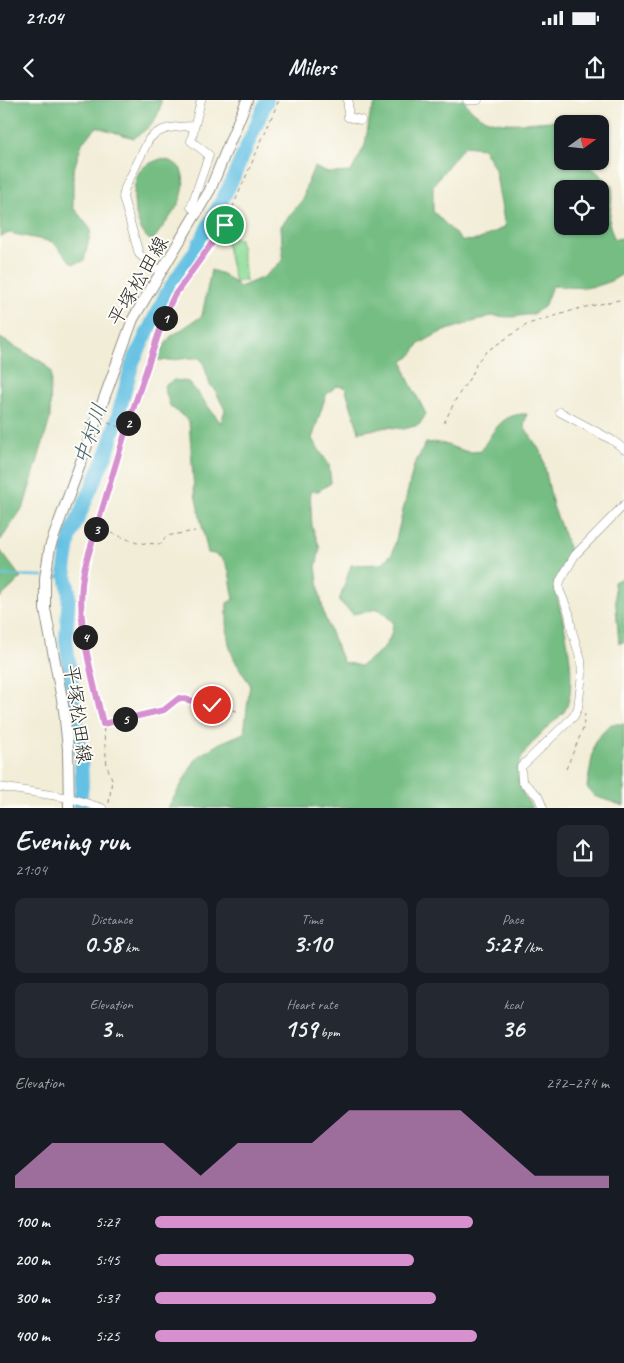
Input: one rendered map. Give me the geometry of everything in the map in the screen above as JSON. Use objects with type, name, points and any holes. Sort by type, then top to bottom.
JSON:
[{"type":"main road","name":"平塚松田線","points":[[72,802],[64,710],[45,609],[45,578],[50,547],[126,336],[142,301],[198,213],[224,158],[247,100]]},
{"type":"street","points":[[198,213],[191,207],[209,155],[191,141],[201,100]]},
{"type":"street","points":[[348,100],[348,117],[360,120]]},
{"type":"street","points":[[467,100],[478,100]]},
{"type":"street","points":[[160,272],[139,254],[124,208],[124,188],[149,139],[155,133],[170,127],[194,126]]},
{"type":"street","points":[[560,412],[624,449]]},
{"type":"street","points":[[544,808],[538,796],[522,781],[521,767],[574,716],[578,708],[582,675],[581,660],[572,631],[569,613],[559,589],[560,581],[575,555],[624,505]]},
{"type":"street","points":[[0,788],[102,808]]},
{"type":"path","points":[[108,808],[112,779],[107,766],[103,724],[80,607],[81,584],[126,430],[165,315],[174,296],[225,225],[279,100]]},
{"type":"path","points":[[444,423],[457,397],[473,373],[476,362],[486,351],[528,324],[581,308],[624,298]]},
{"type":"path","points":[[108,423],[126,430]]},
{"type":"path","points":[[97,526],[137,543],[161,544],[166,536],[194,531]]},
{"type":"path","points":[[103,724],[164,710],[179,698],[241,712]]},
{"type":"path","points":[[566,769],[583,730],[585,710]]},
{"type":"green space","points":[[0,100],[161,100],[156,118],[144,131],[134,138],[97,127],[82,143],[73,172],[73,207],[91,230],[84,261],[73,264],[53,242],[9,233],[0,237]]},
{"type":"green space","points":[[377,100],[464,100],[481,117],[492,121],[516,123],[553,121],[554,170],[594,170],[606,180],[554,180],[554,235],[609,235],[609,223],[614,239],[624,238],[624,273],[598,286],[581,288],[552,286],[544,307],[533,314],[512,317],[491,316],[441,332],[419,344],[410,357],[403,361],[407,377],[426,414],[419,425],[404,429],[388,427],[359,432],[345,387],[336,386],[326,395],[312,439],[329,465],[331,483],[318,491],[310,491],[312,526],[320,548],[316,567],[324,615],[343,662],[360,666],[378,653],[387,643],[393,622],[378,609],[353,614],[339,601],[351,565],[382,564],[393,552],[414,465],[426,443],[441,443],[466,451],[481,451],[504,420],[527,414],[524,426],[542,454],[553,506],[570,550],[554,586],[565,630],[570,662],[570,693],[567,706],[563,713],[532,743],[520,762],[518,772],[519,783],[524,795],[533,808],[168,808],[197,757],[220,743],[244,733],[250,684],[236,663],[228,637],[227,603],[234,599],[228,569],[221,558],[208,553],[194,490],[189,421],[170,406],[164,386],[174,380],[189,382],[221,423],[225,410],[214,388],[210,385],[203,362],[199,358],[156,359],[170,337],[202,316],[211,270],[223,274],[240,287],[264,277],[283,260],[281,226],[303,199],[314,167],[328,173],[351,172],[365,145],[370,115]],"holes":[[[464,146],[483,148],[495,169],[505,227],[478,240],[462,241],[433,211],[433,185]]]},
{"type":"green space","points":[[160,159],[173,162],[179,166],[184,182],[183,191],[171,216],[154,239],[150,240],[140,227],[137,219],[134,190],[138,174],[142,168]]},
{"type":"green space","points":[[609,183],[613,186],[609,223]]},
{"type":"green space","points":[[225,237],[240,239],[246,281],[235,282]]},
{"type":"green space","points":[[0,338],[42,362],[51,371],[50,419],[24,506],[0,541]]},
{"type":"green space","points":[[0,550],[21,578],[0,598]]},
{"type":"green space","points":[[624,577],[624,642],[619,643],[614,582]]},
{"type":"green space","points":[[611,724],[624,724],[624,806],[594,796],[587,787],[595,741]]},
{"type":"waterway","name":"中村川","points":[[79,808],[82,786],[81,757],[66,640],[69,592],[65,569],[70,537],[108,450],[133,362],[166,294],[195,251],[230,185],[267,100]]},
{"type":"waterway","points":[[0,575],[43,576]]},
{"type":"waterway","points":[[49,576],[66,577]]},
{"type":"route","points":[[212,705],[179,698],[164,710],[103,724],[80,607],[81,584],[85,566],[126,430],[165,315],[174,296],[225,225]]}]
